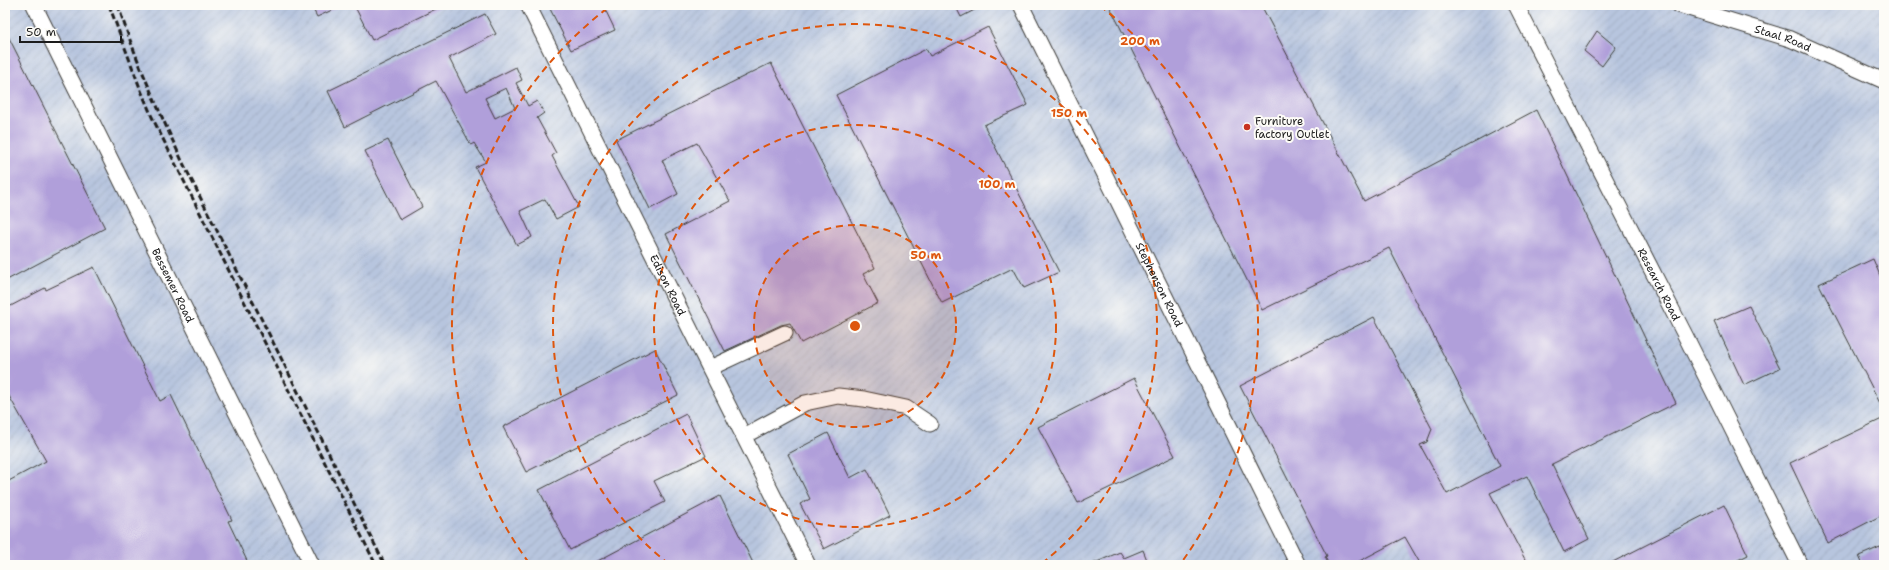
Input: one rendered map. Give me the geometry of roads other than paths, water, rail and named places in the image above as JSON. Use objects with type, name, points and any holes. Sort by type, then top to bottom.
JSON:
[{"type":"street","name":"Bessemer Road","points":[[34,5],[312,565]]},
{"type":"street","name":"Edison Road","points":[[528,5],[808,565]]},
{"type":"street","name":"Stephenson Road","points":[[1021,5],[1298,565]]},
{"type":"street","name":"Research Road","points":[[1516,5],[1690,344],[1800,565]]},
{"type":"street","name":"Staal Road","points":[[1679,5],[1790,38],[1884,81]]},
{"type":"street","points":[[710,368],[785,334]]},
{"type":"street","points":[[744,436],[805,403],[838,396],[864,399],[906,408],[930,424]]},
{"type":"railway","points":[[109,5],[152,117],[376,565]]},
{"type":"railway","points":[[118,5],[156,104],[183,163],[385,565]]},
{"type":"place","name":"Furniture factory Outlet","points":[[1247,127]]}]
